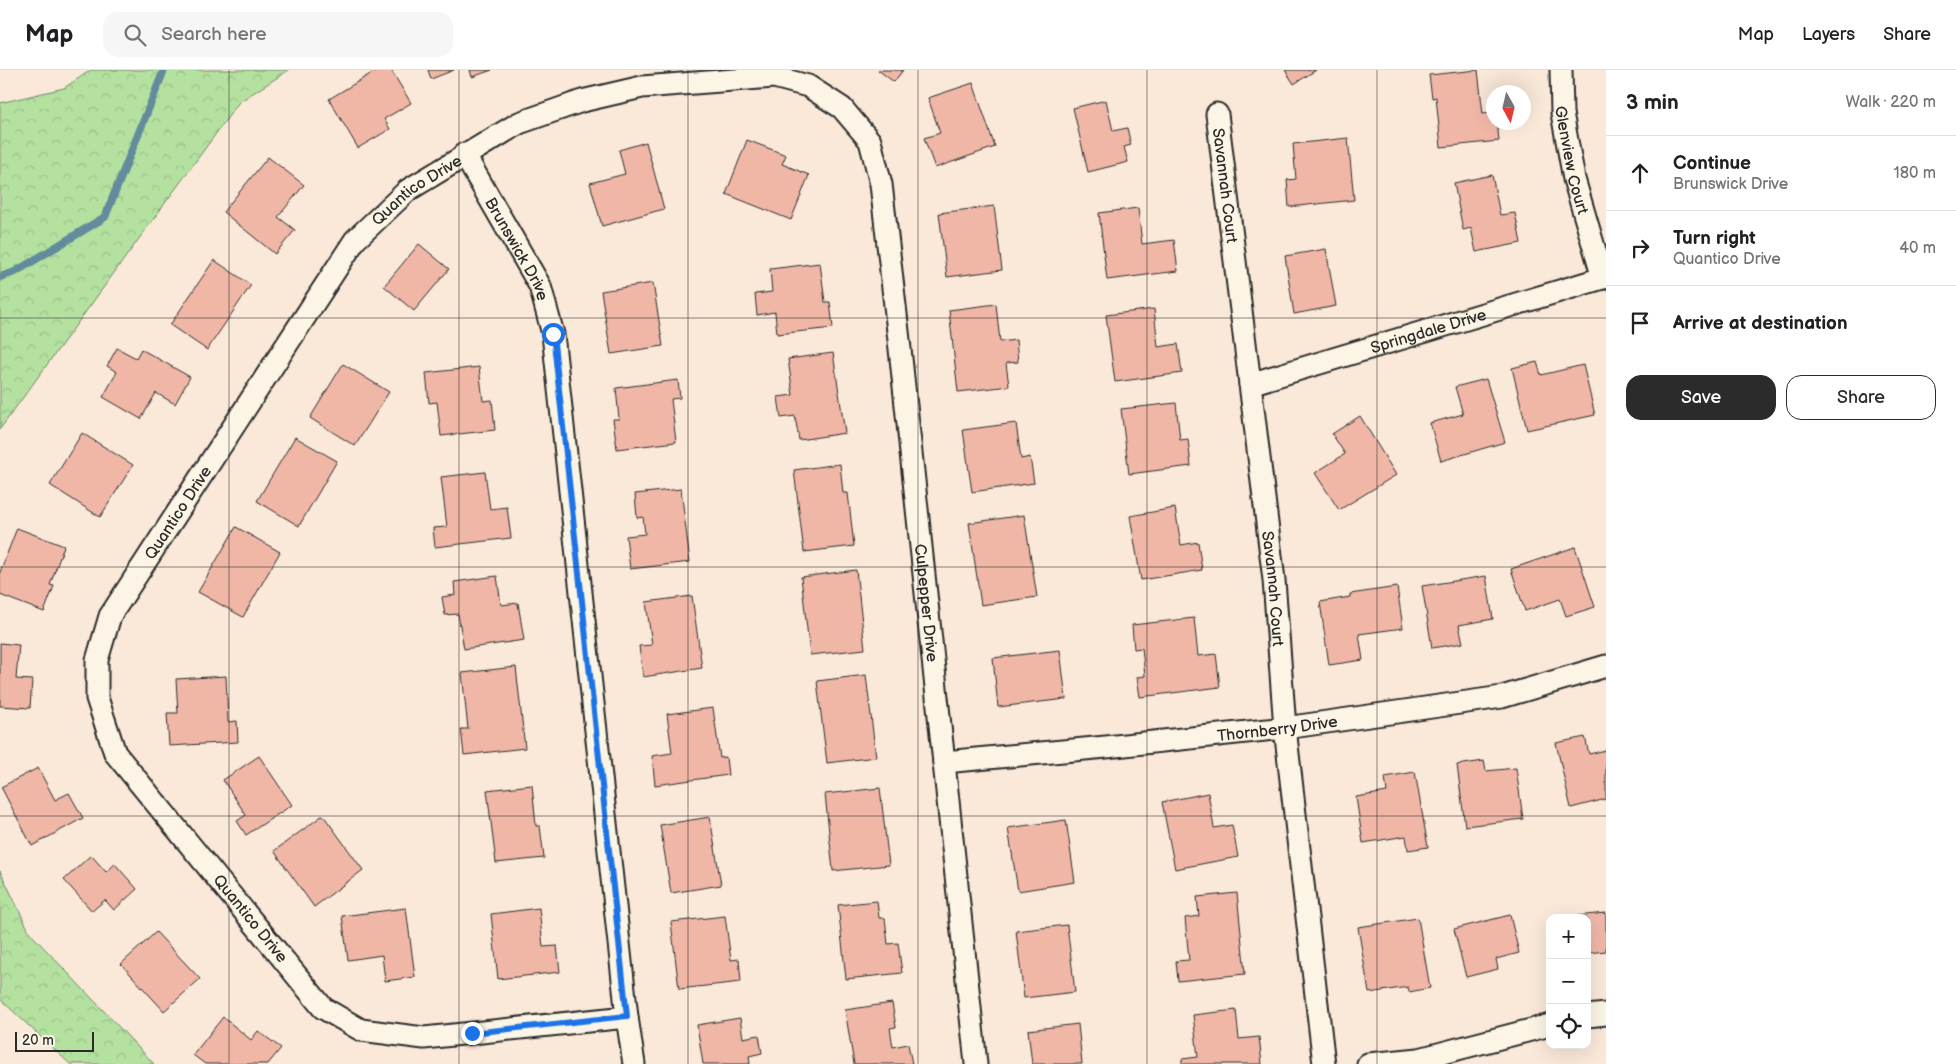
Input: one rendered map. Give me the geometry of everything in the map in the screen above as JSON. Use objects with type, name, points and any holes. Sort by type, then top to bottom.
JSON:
[{"type":"street","name":"Glenview Court","points":[[1561,70],[1562,113],[1574,179],[1604,277]]},
{"type":"street","name":"Quantico Drive","points":[[627,1016],[424,1038],[361,1030],[323,1008],[115,753],[97,698],[97,660],[110,616],[355,240],[408,190],[464,154],[519,124],[582,101],[642,86],[774,77],[808,86],[842,108],[870,141]]},
{"type":"street","name":"Savannah Court","points":[[1217,114],[1274,580],[1285,728],[1324,1064]]},
{"type":"street","name":"Culpepper Drive","points":[[870,141],[881,184],[976,1064]]},
{"type":"street","name":"Brunswick Drive","points":[[464,154],[540,286],[553,334],[627,1016],[634,1064]]},
{"type":"street","name":"Springdale Drive","points":[[1250,384],[1604,277]]},
{"type":"street","name":"Thornberry Drive","points":[[944,762],[1106,748],[1285,728],[1502,697],[1606,666]]},
{"type":"street","points":[[1591,1016],[1606,1014]]},
{"type":"street","points":[[1368,1064],[1419,1059],[1546,1026]]},
{"type":"green space","points":[[91,70],[289,70],[239,102],[0,429],[0,103],[64,88]]},
{"type":"green space","points":[[0,871],[30,933],[154,1064],[70,1064],[0,999]]},
{"type":"building","points":[[377,70],[391,70],[411,103],[384,119],[390,129],[358,148],[329,99]]},
{"type":"building","points":[[428,70],[454,70],[431,79]]},
{"type":"building","points":[[470,70],[492,70],[472,77]]},
{"type":"building","points":[[878,70],[903,70],[894,82]]},
{"type":"building","points":[[1285,70],[1316,70],[1294,84]]},
{"type":"building","points":[[1478,70],[1483,114],[1486,113],[1486,130],[1498,130],[1499,141],[1441,147],[1436,97],[1432,98],[1429,75]]},
{"type":"building","points":[[973,83],[995,147],[935,168],[924,138],[940,133],[928,98]]},
{"type":"building","points":[[1106,100],[1113,131],[1127,128],[1131,145],[1124,147],[1128,162],[1088,172],[1073,108]]},
{"type":"building","points":[[1348,138],[1354,200],[1289,207],[1287,180],[1296,179],[1293,144]]},
{"type":"building","points":[[747,140],[786,155],[782,164],[809,175],[791,220],[726,194]]},
{"type":"building","points":[[646,142],[664,209],[602,226],[590,183],[625,174],[619,150]]},
{"type":"building","points":[[268,157],[304,185],[278,217],[295,230],[275,254],[223,212]]},
{"type":"building","points":[[1492,175],[1500,215],[1515,213],[1521,243],[1476,252],[1471,228],[1463,230],[1454,183]]},
{"type":"building","points":[[994,206],[1002,270],[947,277],[939,213]]},
{"type":"building","points":[[1138,208],[1142,244],[1174,240],[1178,271],[1107,280],[1099,213]]},
{"type":"building","points":[[419,244],[449,269],[414,311],[384,286]]},
{"type":"building","points":[[1326,249],[1336,306],[1294,314],[1285,256]]},
{"type":"building","points":[[214,260],[251,285],[207,350],[170,325]]},
{"type":"building","points":[[820,263],[825,302],[830,302],[833,328],[777,334],[775,312],[757,315],[755,294],[772,292],[770,269]]},
{"type":"building","points":[[653,283],[663,346],[611,354],[601,291]]},
{"type":"building","points":[[996,304],[1000,342],[1016,340],[1018,362],[1006,363],[1009,386],[958,392],[949,310]]},
{"type":"building","points":[[1154,309],[1158,347],[1178,344],[1182,373],[1115,382],[1106,315]]},
{"type":"building","points":[[117,348],[136,358],[141,349],[190,377],[175,404],[156,393],[141,419],[103,397],[117,372],[107,366]]},
{"type":"building","points":[[833,353],[845,433],[799,440],[795,416],[781,418],[778,397],[793,395],[788,359]]},
{"type":"building","points":[[1537,362],[1541,375],[1583,365],[1595,415],[1527,430],[1512,368]]},
{"type":"building","points":[[343,364],[389,392],[355,446],[310,418]]},
{"type":"building","points":[[479,367],[483,401],[492,400],[495,430],[441,436],[437,402],[429,403],[426,373]]},
{"type":"building","points":[[1486,379],[1505,442],[1441,461],[1430,423],[1463,414],[1455,387]]},
{"type":"building","points":[[678,380],[680,398],[671,399],[676,442],[617,449],[613,419],[619,419],[616,388]]},
{"type":"building","points":[[1176,403],[1180,440],[1188,439],[1191,466],[1129,474],[1121,409]]},
{"type":"building","points":[[1360,416],[1396,475],[1339,510],[1315,473],[1345,454],[1332,434]]},
{"type":"building","points":[[1016,423],[1021,459],[1030,457],[1034,483],[972,492],[963,430]]},
{"type":"building","points":[[82,433],[133,465],[100,517],[50,485]]},
{"type":"building","points":[[295,437],[337,461],[299,526],[257,501]]},
{"type":"building","points":[[840,464],[843,493],[848,493],[854,546],[804,552],[794,470]]},
{"type":"building","points":[[485,472],[490,509],[507,507],[511,538],[435,547],[433,528],[447,527],[441,477]]},
{"type":"building","points":[[681,489],[690,562],[630,569],[626,536],[645,534],[643,517],[637,518],[635,494]]},
{"type":"building","points":[[1175,508],[1181,545],[1198,542],[1202,570],[1141,580],[1130,516]]},
{"type":"building","points":[[1024,515],[1037,597],[981,605],[969,523]]},
{"type":"building","points":[[236,527],[280,552],[243,617],[198,592]]},
{"type":"building","points":[[17,528],[64,546],[50,585],[54,586],[44,612],[0,595],[0,572]]},
{"type":"building","points":[[1575,547],[1595,607],[1566,616],[1560,599],[1525,611],[1511,569]]},
{"type":"building","points":[[856,570],[865,649],[810,655],[801,577]]},
{"type":"building","points":[[497,576],[501,605],[518,603],[524,640],[464,649],[458,614],[445,615],[442,597],[455,595],[454,582]]},
{"type":"building","points":[[1486,576],[1493,619],[1459,625],[1463,643],[1432,648],[1422,586]]},
{"type":"building","points":[[1397,587],[1403,628],[1359,634],[1363,660],[1329,665],[1320,602],[1350,597],[1350,594]]},
{"type":"building","points":[[692,596],[702,668],[643,677],[639,646],[652,645],[646,602]]},
{"type":"building","points":[[1194,618],[1198,656],[1216,654],[1220,687],[1140,697],[1137,677],[1145,676],[1142,648],[1134,649],[1132,625]]},
{"type":"building","points":[[0,643],[19,645],[16,679],[32,680],[30,708],[0,706]]},
{"type":"building","points":[[1060,650],[1066,699],[998,707],[993,658]]},
{"type":"building","points":[[516,667],[525,748],[464,755],[461,729],[468,729],[462,673]]},
{"type":"building","points":[[866,675],[876,757],[827,763],[817,681]]},
{"type":"building","points":[[226,676],[228,722],[237,721],[238,742],[169,746],[167,713],[178,713],[176,679]]},
{"type":"building","points":[[713,708],[720,758],[726,757],[728,775],[655,785],[652,756],[672,753],[667,714]]},
{"type":"building","points":[[1585,737],[1589,754],[1606,750],[1606,799],[1571,808],[1556,743]]},
{"type":"building","points":[[259,756],[292,805],[246,835],[237,821],[246,815],[223,780]]},
{"type":"building","points":[[1484,761],[1486,771],[1516,768],[1523,819],[1465,826],[1457,765]]},
{"type":"building","points":[[38,768],[55,800],[69,793],[83,818],[32,846],[1,787]]},
{"type":"building","points":[[1415,772],[1428,847],[1408,850],[1406,836],[1363,843],[1356,797],[1387,792],[1385,777]]},
{"type":"building","points":[[532,785],[536,826],[540,826],[544,858],[496,863],[487,790]]},
{"type":"building","points":[[880,788],[889,865],[833,871],[825,794]]},
{"type":"building","points":[[1208,793],[1214,828],[1232,825],[1238,857],[1175,869],[1162,802]]},
{"type":"building","points":[[323,815],[363,870],[314,907],[274,851]]},
{"type":"building","points":[[710,817],[721,885],[671,893],[660,825]]},
{"type":"building","points":[[1066,820],[1075,882],[1018,891],[1008,828]]},
{"type":"building","points":[[91,855],[106,872],[115,864],[137,889],[114,910],[105,900],[92,911],[64,880]]},
{"type":"building","points":[[1237,893],[1245,974],[1178,981],[1176,961],[1189,960],[1185,918],[1199,916],[1197,897]]},
{"type":"building","points":[[877,901],[879,918],[885,918],[888,944],[898,943],[902,973],[846,979],[838,905]]},
{"type":"building","points":[[406,908],[415,977],[385,981],[382,955],[348,960],[342,916]]},
{"type":"building","points":[[539,908],[543,947],[557,946],[560,972],[498,979],[491,914]]},
{"type":"building","points":[[1606,913],[1606,951],[1591,953],[1591,914]]},
{"type":"building","points":[[1510,915],[1519,953],[1496,959],[1498,969],[1466,977],[1454,929]]},
{"type":"building","points":[[725,916],[731,960],[739,959],[741,982],[679,989],[671,922]]},
{"type":"building","points":[[1418,918],[1430,988],[1409,992],[1408,987],[1369,993],[1358,927]]},
{"type":"building","points":[[1067,925],[1075,992],[1024,998],[1016,931]]},
{"type":"building","points":[[156,932],[200,979],[164,1011],[121,964]]},
{"type":"building","points":[[892,1003],[896,1027],[890,1028],[893,1047],[908,1044],[912,1064],[854,1064],[845,1010]]},
{"type":"building","points":[[1236,1010],[1239,1039],[1259,1037],[1262,1064],[1182,1064],[1182,1059],[1198,1057],[1193,1015]]},
{"type":"building","points":[[223,1017],[251,1040],[258,1031],[281,1048],[268,1064],[205,1064],[193,1055]]},
{"type":"building","points":[[740,1018],[743,1038],[759,1035],[762,1053],[749,1056],[750,1064],[703,1064],[697,1025]]},
{"type":"building","points":[[1078,1024],[1082,1064],[1032,1064],[1028,1030]]},
{"type":"waterway","points":[[0,277],[15,272],[105,217],[164,70]]},
{"type":"route","points":[[472,1033],[627,1016],[553,334]]}]
